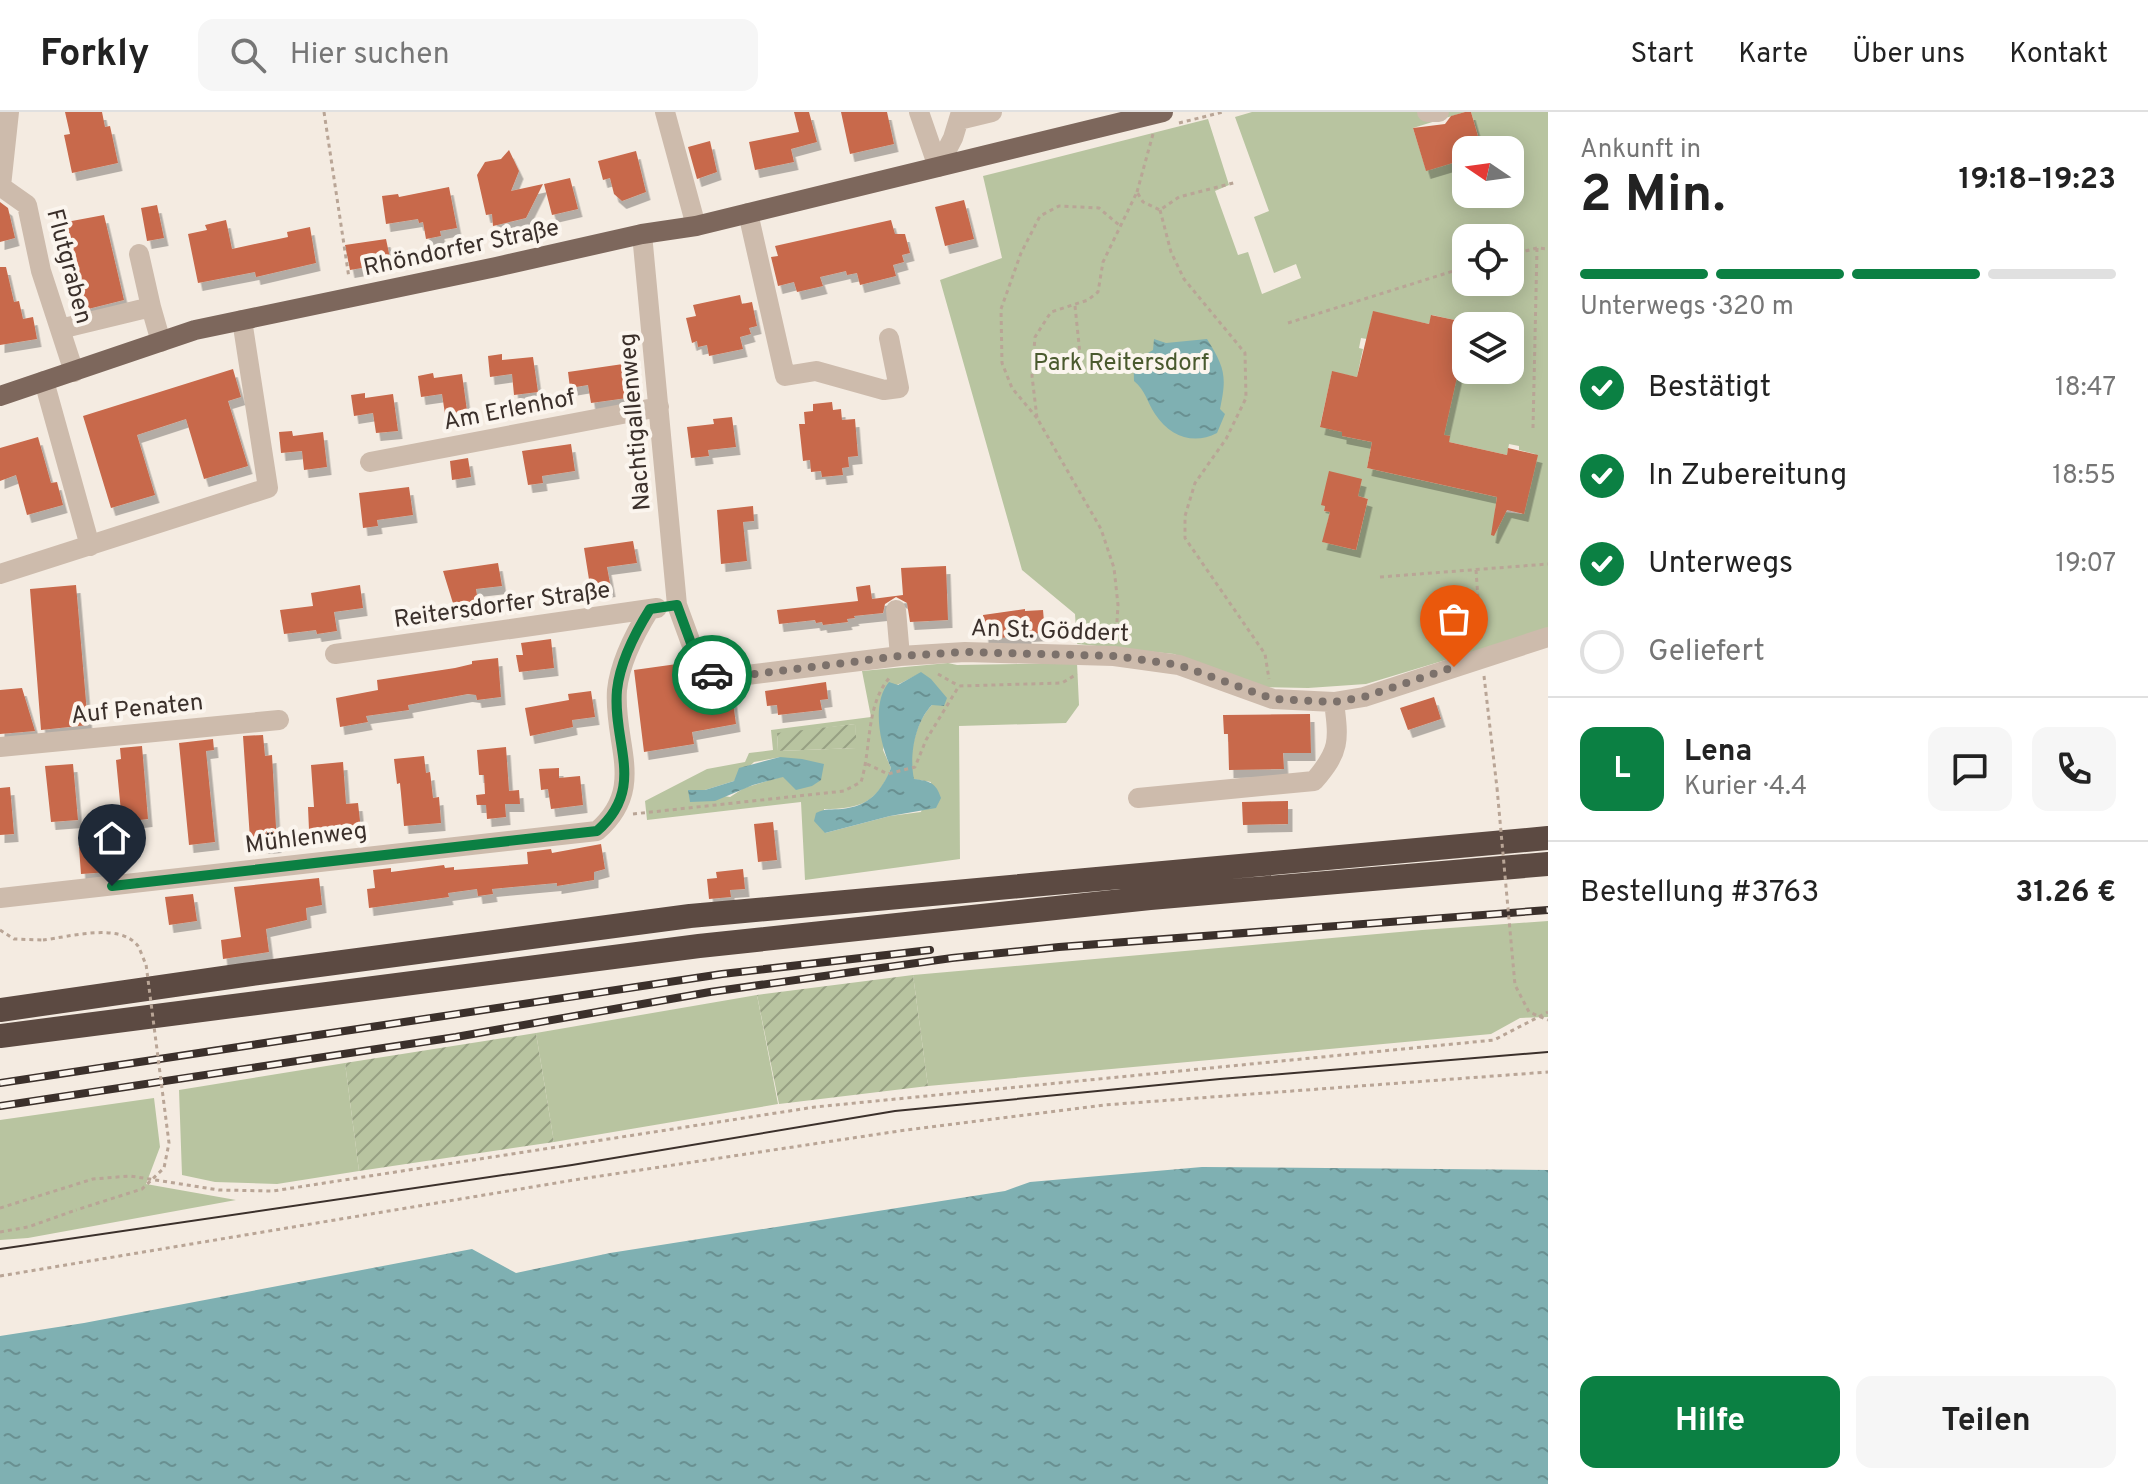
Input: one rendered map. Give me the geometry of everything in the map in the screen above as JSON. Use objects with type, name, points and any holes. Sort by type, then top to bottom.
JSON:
[{"type":"highway","points":[[0,1010],[690,916],[1548,838]]},
{"type":"highway","points":[[0,1036],[715,944],[1150,898],[1548,864]]},
{"type":"main road","name":"Rhöndorfer Straße","points":[[0,396],[195,330],[642,234],[696,226],[1163,112]]},
{"type":"street","name":"Flutgraben","points":[[9,112],[1,186],[27,205],[41,271],[74,372]]},
{"type":"street","points":[[665,112],[696,226]]},
{"type":"street","points":[[919,112],[938,167]]},
{"type":"street","points":[[938,167],[960,116],[992,112]]},
{"type":"street","points":[[1427,112],[1439,112]]},
{"type":"street","points":[[748,213],[785,376],[816,371],[884,390],[899,388],[889,338]]},
{"type":"street","name":"Nachtigallenweg","points":[[642,234],[677,605]]},
{"type":"street","points":[[139,254],[161,342]]},
{"type":"street","points":[[60,329],[151,307]]},
{"type":"street","points":[[0,574],[268,488],[242,320]]},
{"type":"street","points":[[44,381],[90,546]]},
{"type":"street","name":"Am Erlenhof","points":[[370,462],[659,407]]},
{"type":"street","name":"An St. Göddert","points":[[677,605],[699,665],[710,675],[723,678],[901,656],[965,652],[1114,656],[1179,665],[1273,699],[1334,702],[1364,697],[1548,637]]},
{"type":"street","name":"Reitersdorfer Straße","points":[[335,654],[677,605]]},
{"type":"street","points":[[614,816],[625,783],[617,690],[633,637],[650,609]]},
{"type":"street","points":[[896,610],[901,656]]},
{"type":"street","points":[[1138,798],[1314,781],[1334,758],[1338,730],[1334,702]]},
{"type":"street","name":"Auf Penaten","points":[[0,747],[279,720]]},
{"type":"street","name":"Mühlenweg","points":[[0,898],[597,831],[614,816]]},
{"type":"path","points":[[324,112],[350,283]]},
{"type":"path","points":[[1037,418],[1032,376],[1035,337],[1051,312],[1088,300],[1098,292],[1103,262],[1119,225],[1131,208],[1154,129],[1139,118]]},
{"type":"path","points":[[1160,210],[1179,197],[1237,182]]},
{"type":"path","points":[[1137,192],[1143,202],[1160,210]]},
{"type":"path","points":[[1114,656],[1118,605],[1114,568],[1101,529],[1037,418],[1012,388],[1002,363],[1001,309],[1021,253],[1040,216],[1059,206],[1099,208],[1119,225]]},
{"type":"path","points":[[1160,210],[1171,252],[1184,279],[1245,353],[1246,398],[1226,439],[1195,483],[1185,516],[1185,538],[1265,654],[1273,699]]},
{"type":"path","points":[[1533,428],[1537,248]]},
{"type":"path","points":[[1524,251],[1548,249]]},
{"type":"path","points":[[1288,323],[1452,271]]},
{"type":"path","points":[[1075,305],[1080,354]]},
{"type":"path","points":[[1380,577],[1548,564]]},
{"type":"path","points":[[1476,570],[1515,985],[1529,1012],[1548,1020]]},
{"type":"path","points":[[614,816],[844,791],[861,782],[867,764],[875,700],[881,687],[900,669],[901,656]]},
{"type":"path","points":[[867,764],[888,774],[915,767],[926,740],[959,686],[1062,683],[1088,667]]},
{"type":"path","points":[[0,930],[14,939],[43,940],[114,932],[129,938],[137,946],[146,964],[169,1143],[164,1168],[142,1189],[28,1227],[0,1232]]},
{"type":"path","points":[[0,1208],[93,1179],[130,1176],[219,1190],[273,1191],[815,1107],[1494,1040],[1548,1012]]},
{"type":"path","points":[[2,1275],[574,1180],[899,1131],[1104,1105],[1548,1072]]},
{"type":"green space","name":"Park Reitersdorf","points":[[1252,112],[1465,112],[1413,128],[1426,170],[1452,163],[1452,208],[1524,208],[1524,136],[1478,136],[1471,112],[1548,112],[1548,629],[1366,684],[1308,688],[1252,687],[1174,654],[1077,644],[1075,614],[1022,570],[940,280],[1002,258],[983,176],[1208,119],[1229,185],[1215,191],[1238,255],[1248,252],[1262,294],[1301,278],[1296,264],[1274,273],[1254,217],[1269,211],[1235,117]],"holes":[[[1373,312],[1429,324],[1432,315],[1452,319],[1452,312],[1524,312],[1524,384],[1452,382],[1436,433],[1449,442],[1507,455],[1509,444],[1535,454],[1537,458],[1522,514],[1495,511],[1497,497],[1367,468],[1372,442],[1342,436],[1342,432],[1320,426],[1332,372],[1357,377],[1363,349],[1359,348],[1361,338],[1367,339]],[[1358,496],[1368,499],[1356,550],[1323,542],[1330,512],[1324,511],[1325,506]]]},
{"type":"green space","points":[[948,663],[1077,663],[1079,705],[1066,723],[959,726],[960,859],[805,880],[801,802],[647,820],[645,801],[707,769],[745,762],[749,753],[773,750],[771,730],[871,717],[862,671]],"holes":[[[921,673],[932,705],[921,720],[912,750],[913,779],[931,782],[921,812],[890,816],[825,833],[824,809],[847,808],[866,802],[886,780],[891,768],[883,750],[897,685]],[[855,724],[856,748],[778,751],[777,734]],[[781,757],[784,776],[744,788],[730,797],[688,790],[705,790],[734,781],[754,762]]]},
{"type":"green space","points":[[855,724],[857,748],[778,751],[777,733]]},
{"type":"green space","points":[[1548,921],[1548,1017],[1520,1018],[1491,1034],[928,1086],[913,975]]},
{"type":"green space","points":[[913,975],[928,1086],[779,1104],[757,995]]},
{"type":"green space","points":[[757,995],[778,1104],[554,1142],[536,1033]]},
{"type":"green space","points":[[536,1033],[554,1142],[359,1171],[345,1063]]},
{"type":"green space","points":[[345,1063],[359,1171],[277,1184],[215,1182],[182,1175],[179,1090]]},
{"type":"green space","points":[[154,1098],[160,1147],[146,1184],[236,1200],[28,1238],[0,1240],[0,1120]]},
{"type":"water","points":[[1154,339],[1166,343],[1207,339],[1221,365],[1224,380],[1220,409],[1225,414],[1217,433],[1200,438],[1183,437],[1168,428],[1155,414],[1134,381],[1135,366],[1153,350]]},
{"type":"water","points":[[921,672],[947,698],[944,706],[932,705],[926,712],[913,750],[914,779],[934,785],[941,798],[936,808],[825,833],[814,821],[816,813],[860,805],[883,784],[891,768],[879,724],[883,691],[889,682],[898,685]]},
{"type":"water","points":[[780,757],[824,764],[821,780],[796,790],[783,777],[753,785],[715,801],[690,802],[688,790],[705,790],[734,781],[739,768]]},
{"type":"water","points":[[1202,1167],[1548,1170],[1548,1484],[0,1484],[0,1336],[84,1323],[472,1249],[516,1273],[610,1253],[1005,1191],[1030,1182]]},
{"type":"building","points":[[65,112],[102,112],[105,127],[110,126],[118,163],[72,173],[64,135],[70,134]]},
{"type":"building","points":[[794,112],[809,112],[817,142],[791,149],[794,162],[755,170],[749,142],[799,132]]},
{"type":"building","points":[[841,112],[887,112],[894,144],[850,154]]},
{"type":"building","points":[[1471,112],[1478,136],[1452,136],[1452,163],[1426,171],[1413,128],[1445,124],[1451,116]]},
{"type":"building","points":[[710,141],[717,172],[697,179],[688,147]]},
{"type":"building","points":[[509,150],[519,171],[511,191],[543,184],[526,218],[493,226],[492,214],[486,215],[477,175],[485,162],[501,159]]},
{"type":"building","points":[[636,151],[646,192],[622,201],[614,194],[610,178],[603,180],[598,161]]},
{"type":"building","points":[[570,178],[578,209],[552,215],[544,184]]},
{"type":"building","points":[[449,187],[457,228],[440,231],[441,236],[426,239],[423,222],[419,223],[418,219],[386,224],[382,196],[398,194],[399,197]]},
{"type":"building","points":[[964,200],[974,239],[945,246],[935,207]]},
{"type":"building","points":[[0,202],[8,208],[15,238],[0,242]]},
{"type":"building","points":[[157,205],[164,238],[147,241],[141,208]]},
{"type":"building","points":[[104,215],[124,300],[80,311],[61,223]]},
{"type":"building","points":[[226,220],[232,249],[288,237],[287,232],[310,227],[316,263],[256,277],[255,272],[198,283],[188,234],[207,230],[205,225]]},
{"type":"building","points":[[891,220],[895,234],[905,234],[910,253],[902,255],[904,262],[893,265],[896,276],[860,285],[857,273],[847,275],[846,271],[820,277],[823,286],[797,292],[794,282],[778,286],[771,257],[778,256],[775,246]]},
{"type":"building","points":[[386,239],[391,263],[350,270],[345,245]]},
{"type":"building","points":[[0,267],[6,267],[14,302],[19,301],[23,319],[33,317],[37,339],[0,345]]},
{"type":"building","points":[[740,295],[742,304],[752,302],[757,326],[749,328],[751,334],[740,337],[743,349],[709,356],[707,345],[698,347],[697,341],[692,343],[686,318],[696,316],[693,305]]},
{"type":"building","points":[[1373,311],[1429,324],[1431,315],[1452,319],[1452,384],[1455,384],[1444,435],[1450,436],[1449,442],[1507,455],[1508,448],[1538,455],[1524,514],[1507,510],[1494,536],[1491,535],[1497,497],[1367,468],[1372,442],[1342,436],[1342,432],[1320,427],[1332,371],[1357,377]]},
{"type":"building","points":[[502,354],[502,360],[533,357],[538,392],[514,395],[512,374],[490,377],[488,356]]},
{"type":"building","points":[[623,364],[627,398],[591,403],[588,385],[570,388],[568,372]]},
{"type":"building","points":[[233,369],[241,397],[228,401],[248,466],[204,479],[186,419],[137,435],[155,495],[111,508],[83,416]]},
{"type":"building","points":[[433,373],[434,378],[462,374],[467,411],[445,414],[442,394],[421,397],[418,376]]},
{"type":"building","points":[[365,393],[365,398],[393,394],[398,431],[376,433],[373,413],[354,416],[351,395]]},
{"type":"building","points":[[832,402],[833,410],[841,409],[842,420],[855,419],[858,456],[848,457],[849,467],[842,468],[843,475],[822,477],[821,471],[811,472],[810,460],[803,461],[799,424],[805,424],[804,412],[813,411],[813,404]]},
{"type":"building","points":[[732,417],[736,447],[708,450],[709,456],[691,458],[687,427],[714,424],[713,419]]},
{"type":"building","points":[[292,431],[293,436],[323,432],[327,467],[304,470],[302,451],[281,453],[279,432]]},
{"type":"building","points":[[38,437],[51,483],[57,482],[63,505],[27,515],[16,475],[0,481],[0,448]]},
{"type":"building","points":[[571,444],[575,471],[542,476],[543,483],[528,485],[522,451]]},
{"type":"building","points":[[468,458],[471,477],[452,480],[450,461]]},
{"type":"building","points":[[1329,471],[1362,479],[1358,496],[1368,499],[1356,550],[1322,542],[1330,512],[1324,511],[1325,506],[1321,505]]},
{"type":"building","points":[[409,487],[413,515],[377,520],[378,526],[363,528],[359,493]]},
{"type":"building","points":[[753,506],[754,521],[743,522],[747,561],[721,564],[717,510]]},
{"type":"building","points":[[633,541],[637,563],[607,567],[611,589],[591,592],[584,548]]},
{"type":"building","points":[[498,563],[502,586],[476,589],[478,602],[475,611],[456,613],[443,571]]},
{"type":"building","points":[[946,566],[948,620],[910,622],[907,603],[896,597],[885,604],[883,613],[854,616],[847,619],[848,622],[823,625],[815,620],[779,624],[777,610],[858,601],[856,587],[870,585],[872,599],[903,595],[901,568]]},
{"type":"building","points":[[76,585],[88,725],[41,730],[30,589]]},
{"type":"building","points":[[360,585],[363,608],[334,612],[337,631],[284,634],[280,610],[313,606],[311,593]]},
{"type":"building","points":[[1025,609],[1043,610],[1045,633],[1027,634],[1027,637],[984,638],[983,615]]},
{"type":"building","points":[[551,639],[554,668],[519,672],[516,655],[523,655],[521,643]]},
{"type":"building","points":[[498,658],[501,697],[477,700],[476,695],[468,694],[408,705],[409,710],[366,716],[368,722],[340,727],[336,698],[378,690],[377,680]]},
{"type":"building","points":[[677,664],[683,701],[732,695],[736,724],[692,732],[694,744],[644,752],[634,670]]},
{"type":"building","points":[[826,682],[828,699],[820,700],[822,710],[778,715],[777,705],[767,706],[765,691]]},
{"type":"building","points":[[22,688],[35,731],[0,734],[0,690]]},
{"type":"building","points":[[591,691],[595,717],[572,720],[573,727],[530,736],[525,708],[569,700],[568,694]]},
{"type":"building","points":[[1434,697],[1441,719],[1408,730],[1400,708]]},
{"type":"building","points":[[1310,714],[1311,753],[1283,753],[1284,769],[1229,770],[1228,734],[1224,734],[1223,715]]},
{"type":"building","points":[[263,735],[265,756],[272,755],[277,845],[264,846],[263,838],[250,839],[243,736]]},
{"type":"building","points":[[213,739],[214,750],[206,751],[215,842],[189,845],[179,743]]},
{"type":"building","points":[[142,746],[148,819],[122,822],[116,760],[121,759],[120,748]]},
{"type":"building","points":[[506,747],[509,791],[519,790],[520,804],[505,804],[506,817],[487,819],[486,805],[477,805],[476,795],[485,794],[484,775],[479,775],[477,750]]},
{"type":"building","points":[[424,756],[426,773],[430,772],[433,798],[439,797],[441,823],[404,826],[394,759]]},
{"type":"building","points":[[343,762],[346,804],[358,803],[361,830],[317,834],[316,829],[309,830],[308,807],[314,807],[311,765]]},
{"type":"building","points":[[73,764],[78,820],[51,822],[45,766]]},
{"type":"building","points":[[559,768],[559,778],[580,776],[583,805],[551,809],[548,789],[541,790],[539,769]]},
{"type":"building","points":[[10,787],[14,834],[0,835],[0,788]]},
{"type":"building","points":[[1288,801],[1288,824],[1243,825],[1242,802]]},
{"type":"building","points":[[773,822],[777,860],[758,862],[754,824]]},
{"type":"building","points":[[107,844],[109,872],[81,874],[79,847]]},
{"type":"building","points":[[601,844],[605,869],[594,872],[594,880],[557,886],[557,883],[492,889],[493,894],[478,896],[477,889],[448,893],[449,897],[369,908],[367,889],[375,888],[373,870],[391,868],[391,872],[444,865],[445,868],[454,867],[454,870],[528,864],[527,852],[551,849],[552,853]]},
{"type":"building","points":[[743,869],[745,889],[730,890],[731,897],[709,899],[707,879],[717,878],[716,872]]},
{"type":"building","points":[[319,878],[322,905],[306,908],[307,920],[266,929],[269,952],[223,959],[221,940],[241,937],[234,887]]},
{"type":"building","points":[[193,894],[197,921],[169,925],[165,897]]},
{"type":"tram line","points":[[0,1249],[572,1165],[895,1111],[1220,1079],[1548,1052]]},
{"type":"railway","points":[[0,1106],[456,1037],[710,992],[952,958],[1548,910]]},
{"type":"railway","points":[[0,1083],[722,974],[930,950]]},
{"type":"way so far","points":[[712,675],[723,678],[900,656],[965,652],[1114,656],[1179,665],[1273,699],[1334,702],[1364,697],[1454,667]]},
{"type":"route","points":[[112,886],[597,831],[614,816],[625,783],[617,690],[633,637],[650,609],[677,605],[699,665],[712,675]]}]
